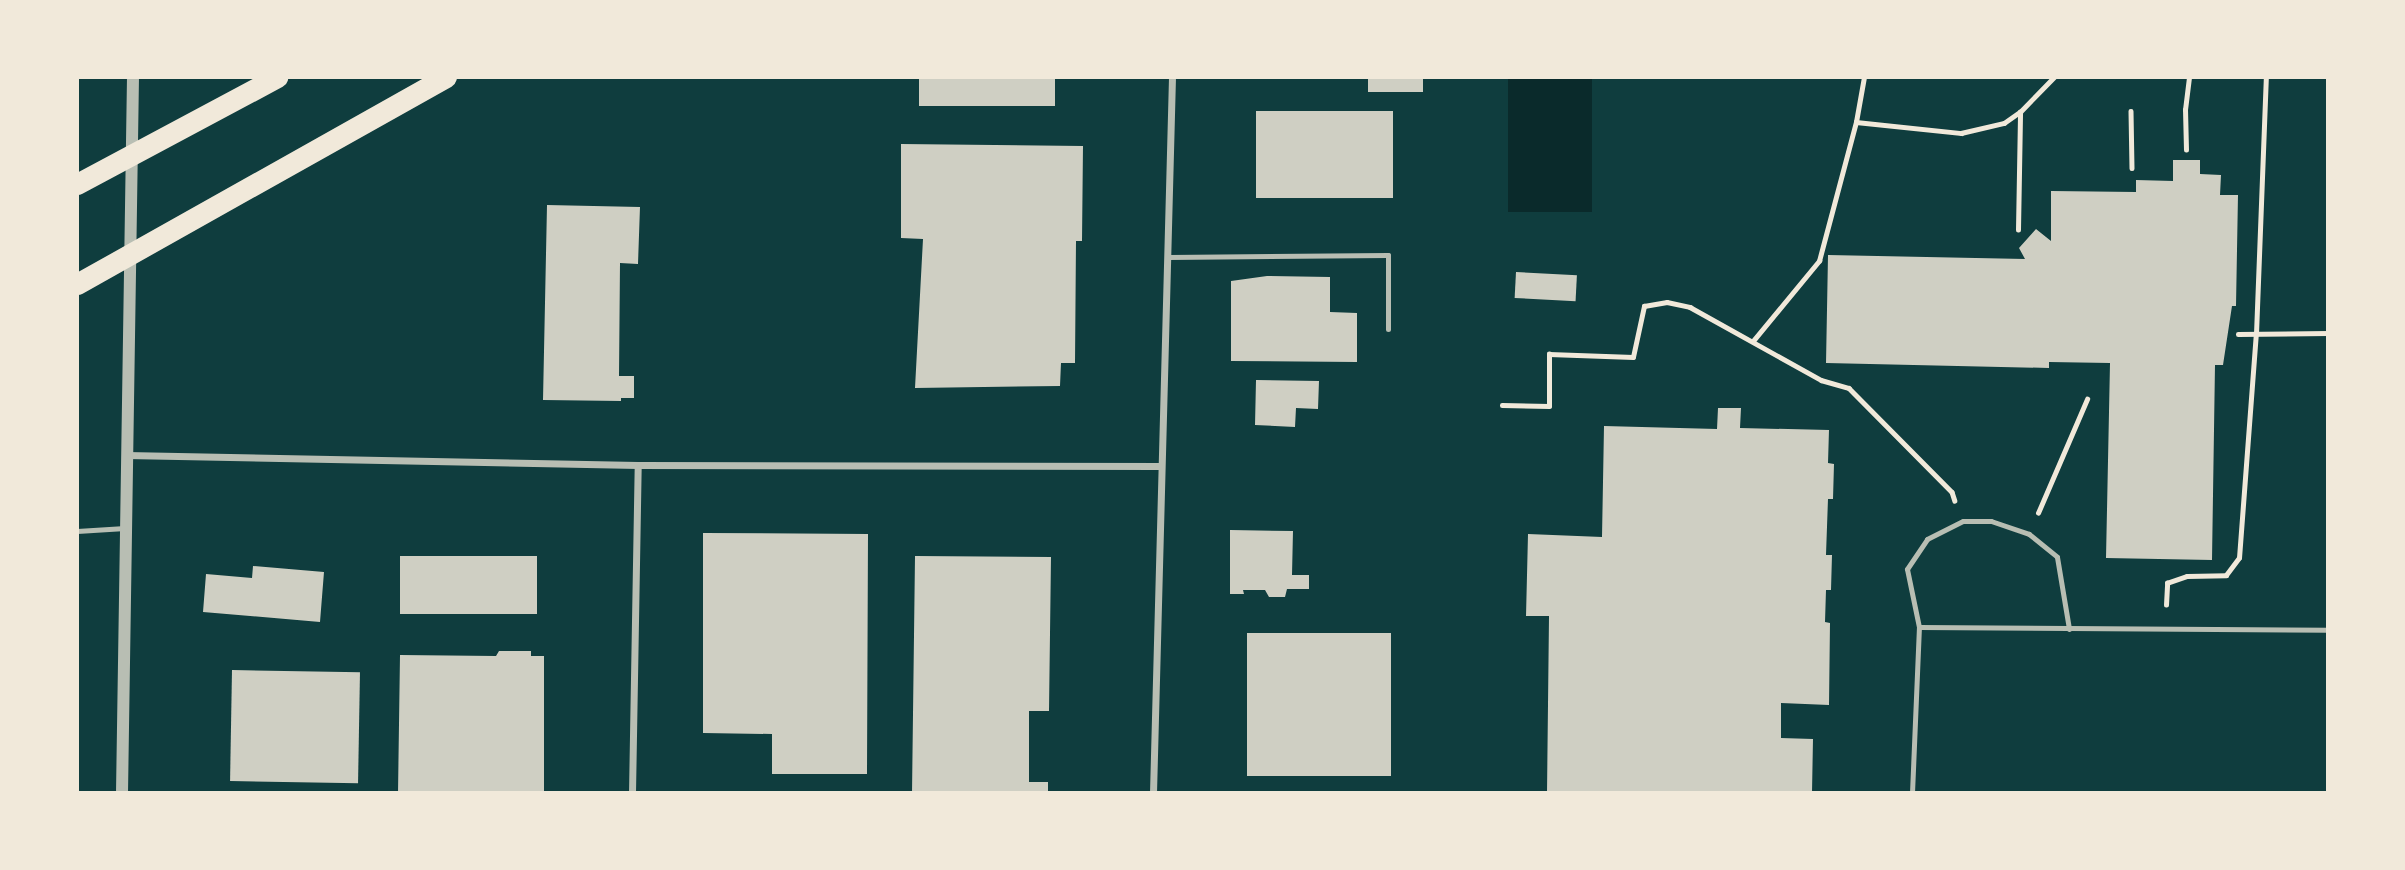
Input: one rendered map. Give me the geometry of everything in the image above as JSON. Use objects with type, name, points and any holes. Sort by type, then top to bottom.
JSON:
[{"type":"highway","points":[[77,184],[277,77]]},
{"type":"highway","points":[[77,284],[446,77]]},
{"type":"street","points":[[122,793],[133,77]]},
{"type":"street","points":[[1153,793],[1172,77]]},
{"type":"street","points":[[126,455],[638,465],[1161,467]]},
{"type":"street","points":[[632,793],[638,465]]},
{"type":"lane","points":[[1168,257],[1388,255],[1388,329]]},
{"type":"lane","points":[[1912,793],[1919,627],[1907,569],[1927,539],[1963,521],[1991,521],[2029,534],[2057,557],[2069,629]]},
{"type":"lane","points":[[77,531],[125,528]]},
{"type":"lane","points":[[1919,627],[2328,630]]},
{"type":"path","points":[[1753,341],[1819,261],[1856,122],[1864,77]]},
{"type":"path","points":[[1856,122],[1961,133],[2004,123],[2020,112],[2054,77]]},
{"type":"path","points":[[2186,150],[2185,110],[2189,77]]},
{"type":"path","points":[[2166,605],[2167,583],[2187,576],[2226,575],[2239,558],[2256,334],[2266,78]]},
{"type":"path","points":[[2131,111],[2132,169]]},
{"type":"path","points":[[2018,230],[2020,112]]},
{"type":"path","points":[[1502,405],[1549,406],[1549,354],[1633,357],[1644,306],[1667,302],[1690,307],[1821,380],[1849,388],[1952,492],[1963,521]]},
{"type":"path","points":[[2238,334],[2328,333]]},
{"type":"path","points":[[2029,534],[2087,399]]},
{"type":"water","points":[[1508,77],[1592,77],[1592,212],[1508,212]]},
{"type":"building","points":[[919,77],[1055,77],[1055,106],[919,106]]},
{"type":"building","points":[[1368,77],[1423,77],[1423,92],[1368,92]]},
{"type":"building","points":[[1256,111],[1393,111],[1393,198],[1256,198]]},
{"type":"building","points":[[901,144],[1083,146],[1082,241],[1076,241],[1075,363],[1061,363],[1060,386],[915,388],[923,239],[901,238]]},
{"type":"building","points":[[2173,160],[2200,160],[2200,174],[2221,175],[2220,195],[2238,195],[2236,306],[2232,306],[2223,365],[2215,365],[2212,560],[2106,558],[2110,363],[2049,362],[2049,368],[1826,363],[1828,255],[2025,259],[2019,248],[2036,229],[2051,241],[2051,191],[2136,192],[2136,180],[2173,181]]},
{"type":"building","points":[[547,205],[640,207],[638,264],[620,263],[619,376],[634,376],[634,398],[621,398],[621,401],[543,400]]},
{"type":"building","points":[[1516,272],[1577,275],[1576,301],[1515,298]]},
{"type":"building","points":[[1267,276],[1330,277],[1330,312],[1357,313],[1357,362],[1231,361],[1231,281]]},
{"type":"building","points":[[1256,380],[1319,381],[1318,409],[1296,408],[1295,427],[1255,425]]},
{"type":"building","points":[[1718,408],[1741,408],[1740,428],[1829,430],[1828,463],[1834,464],[1833,499],[1828,499],[1826,555],[1832,555],[1831,590],[1826,590],[1825,622],[1830,623],[1829,705],[1781,703],[1781,738],[1813,739],[1812,793],[1547,793],[1549,616],[1526,616],[1528,534],[1602,537],[1604,426],[1717,429]]},
{"type":"building","points":[[1230,530],[1293,531],[1292,575],[1309,575],[1309,589],[1287,589],[1285,597],[1269,597],[1265,590],[1243,590],[1244,594],[1230,594]]},
{"type":"building","points":[[703,533],[868,534],[867,774],[772,774],[772,734],[703,733]]},
{"type":"building","points":[[400,556],[537,556],[537,614],[400,614]]},
{"type":"building","points":[[915,556],[1051,557],[1049,711],[1029,711],[1029,782],[1048,782],[1048,793],[912,793]]},
{"type":"building","points":[[253,566],[324,572],[320,622],[203,612],[206,574],[252,578]]},
{"type":"building","points":[[1247,633],[1391,633],[1391,776],[1247,776]]},
{"type":"building","points":[[499,651],[531,651],[531,656],[544,656],[544,793],[398,793],[400,655],[496,656]]},
{"type":"building","points":[[232,670],[360,672],[358,783],[230,781]]}]
